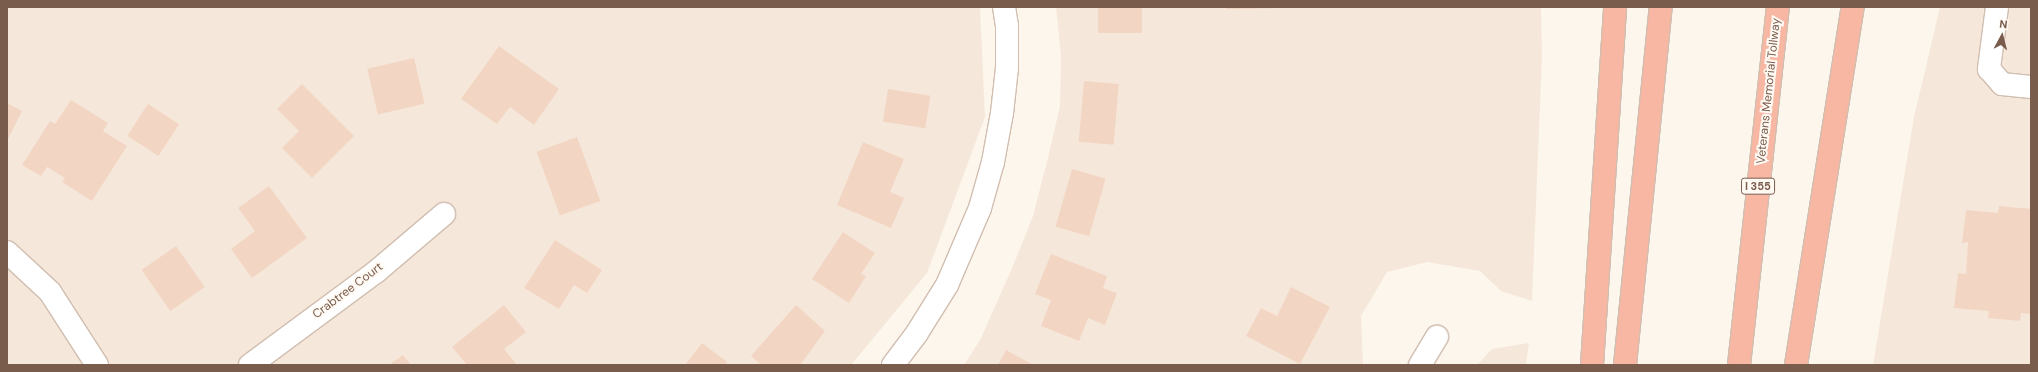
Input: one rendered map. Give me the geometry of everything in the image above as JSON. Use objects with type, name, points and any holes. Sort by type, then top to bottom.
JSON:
[{"type":"highway","points":[[1592,365],[1615,7]]},
{"type":"highway","points":[[1625,365],[1661,7]]},
{"type":"highway","name":"Veterans Memorial Tollway","points":[[1739,365],[1778,7]]},
{"type":"highway","points":[[1796,365],[1853,7]]},
{"type":"street","points":[[893,365],[918,333],[947,285],[980,208],[993,162],[1002,113],[1007,68],[1007,26],[1004,7]]},
{"type":"street","points":[[1997,7],[1989,69],[2002,84],[2031,86]]},
{"type":"street","name":"Crabtree Court","points":[[250,365],[377,270],[444,214]]},
{"type":"street","points":[[7,252],[50,292],[97,365]]},
{"type":"street","points":[[1420,365],[1437,337]]},
{"type":"shaded area","points":[[7,7],[980,7],[985,117],[927,273],[851,365],[7,365]]},
{"type":"shaded area","points":[[1056,7],[1541,7],[1542,56],[1532,301],[1501,291],[1480,271],[1427,262],[1387,272],[1361,316],[1363,365],[964,365],[980,340],[1013,266],[1033,216],[1048,158],[1060,106],[1061,57]]},
{"type":"shaded area","points":[[1940,7],[2031,7],[2031,365],[1873,365],[1914,117]]},
{"type":"shaded area","points":[[1529,343],[1526,365],[1477,365],[1492,349]]},
{"type":"building","points":[[1098,7],[1142,7],[1142,33],[1098,33]]},
{"type":"building","points":[[1226,7],[1282,7],[1282,8],[1226,9]]},
{"type":"building","points":[[499,46],[559,89],[534,125],[510,107],[497,124],[461,99]]},
{"type":"building","points":[[414,58],[425,104],[378,115],[367,69]]},
{"type":"building","points":[[1084,81],[1119,84],[1114,145],[1079,142]]},
{"type":"building","points":[[302,84],[354,136],[312,178],[282,148],[299,131],[277,109]]},
{"type":"building","points":[[888,89],[930,96],[925,128],[883,122]]},
{"type":"building","points":[[71,100],[108,123],[103,131],[127,146],[92,201],[62,182],[65,178],[47,167],[41,176],[22,165],[50,121],[55,124]]},
{"type":"building","points":[[7,103],[22,111],[7,141]]},
{"type":"building","points":[[148,104],[179,124],[158,156],[127,136]]},
{"type":"building","points":[[577,137],[600,201],[560,216],[537,152]]},
{"type":"building","points":[[863,142],[904,159],[890,192],[904,198],[891,228],[837,205]]},
{"type":"building","points":[[1072,169],[1106,179],[1089,236],[1055,227]]},
{"type":"building","points":[[269,186],[307,238],[252,278],[231,249],[255,231],[238,208]]},
{"type":"building","points":[[1999,206],[2031,209],[2031,314],[2021,313],[2020,321],[1988,318],[1989,311],[1954,308],[1958,273],[1966,274],[1968,242],[1962,243],[1966,210],[1998,213]]},
{"type":"building","points":[[843,232],[875,253],[861,274],[866,276],[849,303],[812,279]]},
{"type":"building","points":[[555,240],[602,270],[587,293],[574,285],[559,309],[524,288]]},
{"type":"building","points":[[176,246],[205,287],[170,311],[142,270]]},
{"type":"building","points":[[1051,254],[1107,276],[1103,288],[1117,293],[1105,325],[1088,318],[1079,341],[1041,326],[1051,300],[1035,294]]},
{"type":"building","points":[[1291,287],[1330,307],[1300,364],[1246,336],[1261,308],[1277,316]]},
{"type":"building","points":[[504,305],[526,332],[504,349],[517,365],[467,365],[452,347]]},
{"type":"building","points":[[796,305],[825,331],[800,365],[761,365],[751,356]]},
{"type":"building","points":[[702,343],[727,362],[725,365],[685,365]]},
{"type":"building","points":[[1006,350],[1033,365],[998,365]]},
{"type":"building","points":[[403,355],[411,365],[389,365]]}]
